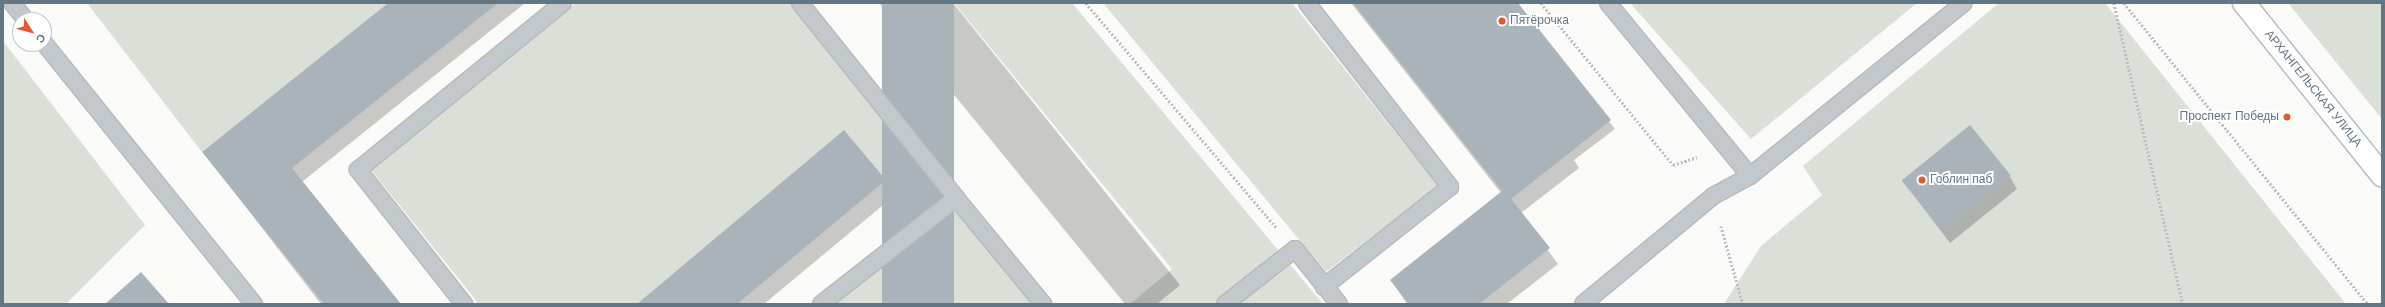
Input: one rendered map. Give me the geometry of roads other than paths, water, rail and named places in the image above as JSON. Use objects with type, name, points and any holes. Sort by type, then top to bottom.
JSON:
[{"type":"main road","name":"АРХАНГЕЛЬСКАЯ УЛИЦА","points":[[2244,3],[2382,174]]},
{"type":"lane","points":[[12,3],[19,12]]},
{"type":"lane","points":[[464,304],[358,170],[563,3]]},
{"type":"lane","points":[[800,3],[1043,304]]},
{"type":"lane","points":[[1307,3],[1450,187],[1324,286]]},
{"type":"lane","points":[[1608,3],[1750,176]]},
{"type":"lane","points":[[1583,304],[1713,196],[1750,176],[1964,3]]},
{"type":"lane","points":[[51,52],[254,304]]},
{"type":"lane","points":[[821,304],[956,198]]},
{"type":"lane","points":[[1225,304],[1295,249],[1339,304]]},
{"type":"place","name":"Пятёрочка","points":[[1502,21]]},
{"type":"place","name":"Проспект Победы","points":[[2287,117]]},
{"type":"place","name":"Гоблин паб","points":[[1922,180]]}]
